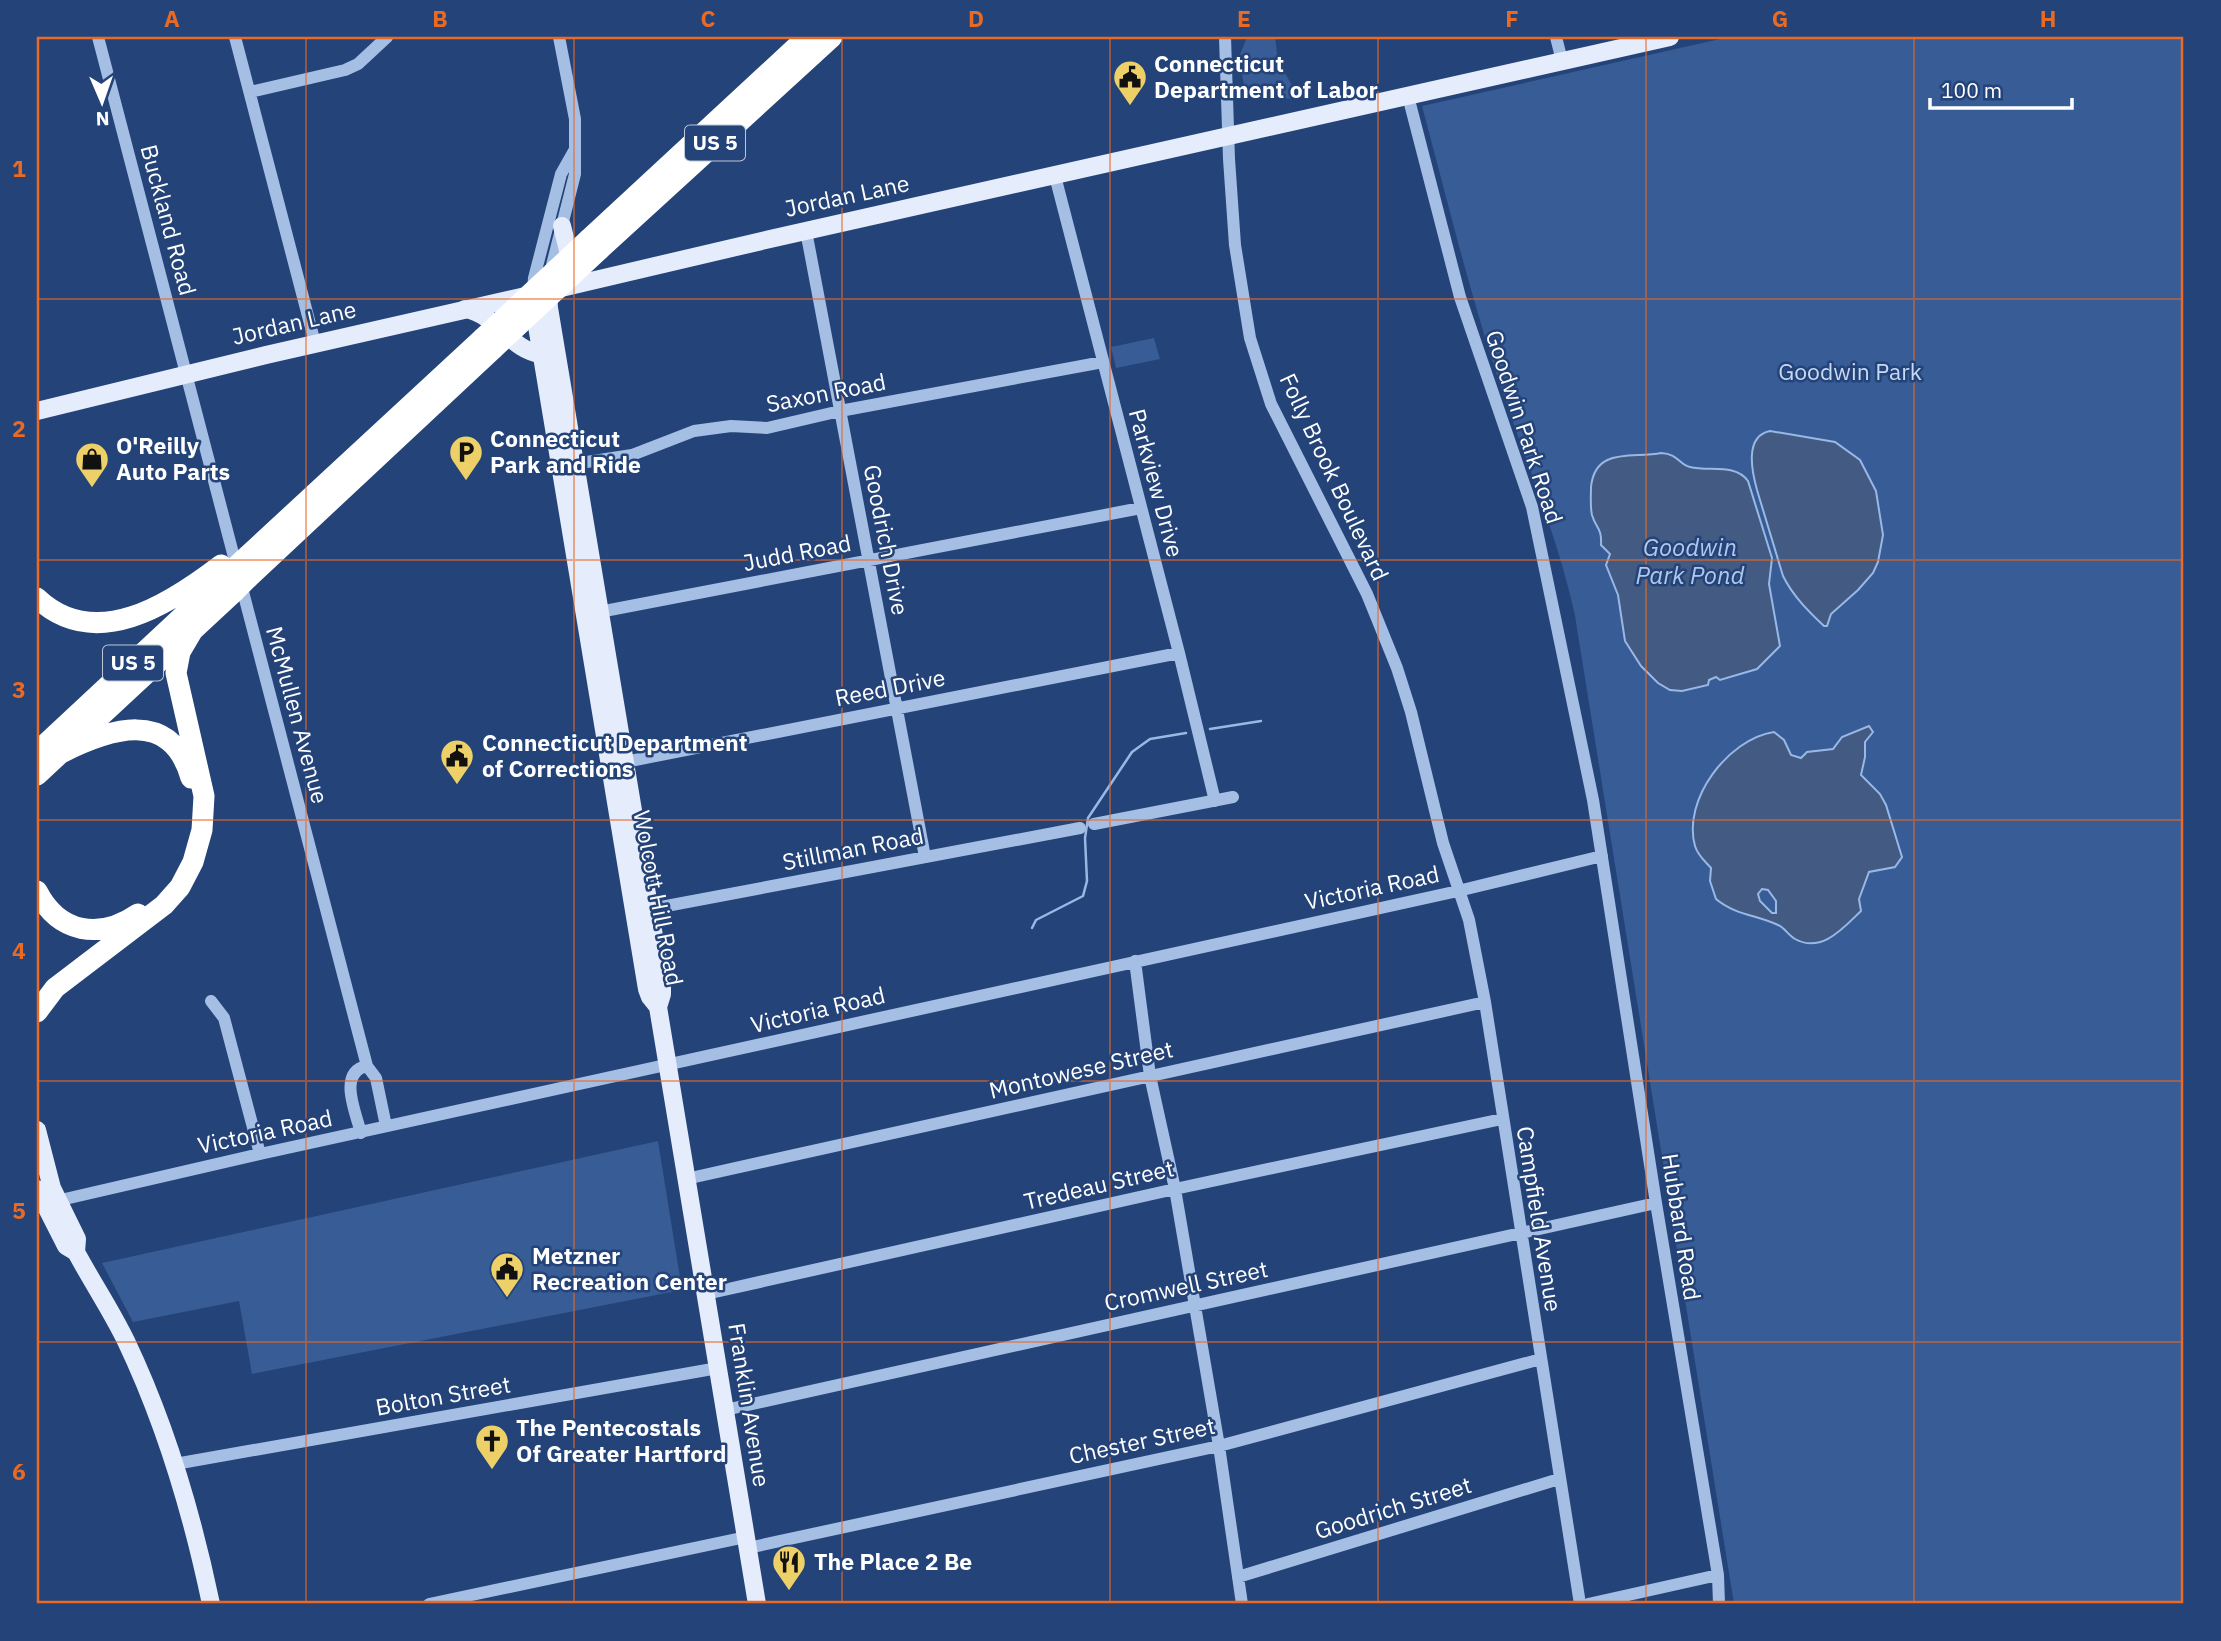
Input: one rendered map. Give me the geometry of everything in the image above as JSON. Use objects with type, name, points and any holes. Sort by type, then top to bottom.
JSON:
[{"type":"highway","name":"US 5","points":[[37,752],[488,344],[594,245],[807,37]]},
{"type":"highway","name":"US 5","points":[[594,245],[832,37]]},
{"type":"highway","name":"US 5","points":[[37,775],[193,630],[237,569],[299,508],[488,344]]},
{"type":"highway","points":[[37,598],[54,612],[71,619],[95,623],[116,621],[139,614],[237,569]]},
{"type":"highway","points":[[37,1012],[55,988],[158,911],[180,887],[193,862],[202,830],[204,796],[176,673],[182,646],[193,630]]},
{"type":"highway","points":[[37,891],[48,910],[67,923],[90,929],[115,926],[143,911],[168,886],[186,856],[192,828],[194,801],[189,769],[176,748],[159,736],[139,730],[118,730],[95,736],[61,753]]},
{"type":"main road","name":"Jordan Lane","points":[[37,411],[465,309],[1663,38]]},
{"type":"main road","points":[[562,226],[565,243],[575,258],[589,269],[610,276]]},
{"type":"main road","name":"Wolcott Hill Road","points":[[541,292],[541,354],[567,464]]},
{"type":"main road","name":"Wolcott Hill Road","points":[[541,292],[549,306],[567,464],[642,911],[648,993],[658,1007]]},
{"type":"main road","points":[[465,309],[487,316],[528,352],[541,354]]},
{"type":"main road","name":"Franklin Avenue","points":[[658,1007],[757,1604]]},
{"type":"main road","points":[[37,1130],[46,1198],[76,1240],[76,1252],[131,1353],[175,1464],[192,1518],[211,1604]]},
{"type":"street","name":"Buckland Road","points":[[99,37],[187,374]]},
{"type":"street","points":[[235,37],[314,344]]},
{"type":"street","points":[[250,92],[345,70],[358,64],[387,37]]},
{"type":"street","name":"Wolcott Hill Road","points":[[541,292],[550,275],[575,174],[574,112],[559,37]]},
{"type":"street","name":"Folly Brook Boulevard","points":[[1225,37],[1235,245],[1250,338],[1271,404],[1367,594],[1389,647],[1411,712],[1443,844]]},
{"type":"street","points":[[1556,37],[1562,61]]},
{"type":"street","name":"Goodwin Park Road","points":[[1408,96],[1460,297],[1532,507],[1593,800],[1602,856]]},
{"type":"street","name":"Wolcott Hill Road","points":[[541,292],[534,278],[561,174],[574,151]]},
{"type":"street","name":"Parkview Drive","points":[[1055,176],[1215,801]]},
{"type":"street","points":[[557,189],[570,193]]},
{"type":"street","name":"Goodrich Drive","points":[[806,231],[925,857]]},
{"type":"street","name":"Saxon Road","points":[[567,464],[632,455],[694,431],[731,426],[767,428],[840,411],[1103,362]]},
{"type":"street","name":"McMullen Avenue","points":[[187,374],[367,1066],[376,1078],[386,1126]]},
{"type":"street","name":"Judd Road","points":[[592,613],[1141,508]]},
{"type":"street","name":"Reed Drive","points":[[617,763],[1179,653]]},
{"type":"street","points":[[1094,824],[1233,797]]},
{"type":"street","name":"Stillman Road","points":[[642,911],[1080,828]]},
{"type":"street","name":"Campfield Avenue","points":[[1443,844],[1469,920],[1485,1002],[1580,1604]]},
{"type":"street","name":"Victoria Road","points":[[46,1198],[361,1133],[1458,891],[1602,856]]},
{"type":"street","name":"Hubbard Road","points":[[1602,856],[1718,1575],[1719,1604]]},
{"type":"street","points":[[1135,961],[1150,1076],[1175,1189],[1219,1446],[1242,1604]]},
{"type":"street","points":[[211,1001],[224,1018],[260,1154]]},
{"type":"street","name":"Montowese Street","points":[[686,1179],[1485,1002]]},
{"type":"street","points":[[361,1133],[350,1092],[351,1076],[358,1068],[367,1066]]},
{"type":"street","name":"Tredeau Street","points":[[705,1294],[1502,1119]]},
{"type":"street","name":"Cromwell Street","points":[[725,1410],[1656,1203]]},
{"type":"street","name":"Chester Street","points":[[429,1604],[747,1543],[1219,1446],[1541,1359]]},
{"type":"street","name":"Bolton Street","points":[[175,1464],[718,1368]]},
{"type":"street","name":"Goodrich Street","points":[[1238,1577],[1559,1479]]},
{"type":"street","points":[[1588,1604],[1718,1575]]},
{"type":"green space","points":[[1247,37],[1275,37],[1278,61],[1300,99],[1273,98],[1245,92],[1239,57]]},
{"type":"green space","name":"Goodwin Park","points":[[1729,37],[2184,37],[2184,1604],[1734,1604],[1575,616],[1548,520],[1483,331],[1422,106]]},
{"type":"green space","points":[[1154,338],[1160,359],[1116,368],[1111,347]]},
{"type":"green space","points":[[658,1141],[682,1290],[252,1374],[239,1301],[133,1322],[102,1263]]},
{"type":"water","name":"Goodwin Park Pond","points":[[1770,431],[1835,442],[1860,460],[1876,491],[1883,535],[1878,562],[1873,573],[1858,590],[1831,614],[1827,626],[1801,603],[1783,576],[1757,490],[1752,465],[1753,447],[1762,434]]},
{"type":"water","name":"Goodwin Park Pond","points":[[1661,453],[1671,455],[1690,467],[1736,472],[1748,481],[1772,558],[1769,584],[1780,646],[1757,669],[1720,680],[1716,677],[1709,680],[1708,685],[1682,691],[1670,690],[1658,683],[1641,666],[1625,641],[1618,595],[1606,565],[1610,554],[1601,545],[1601,535],[1591,508],[1591,487],[1594,474],[1600,465],[1617,457]]},
{"type":"water","points":[[1869,726],[1873,732],[1865,742],[1861,775],[1880,794],[1886,805],[1902,857],[1895,867],[1869,872],[1859,899],[1861,911],[1847,924],[1832,937],[1805,943],[1795,939],[1778,925],[1731,908],[1716,899],[1710,881],[1711,868],[1695,846],[1695,810],[1712,774],[1740,746],[1757,737],[1774,732],[1784,740],[1791,755],[1801,758],[1807,752],[1833,749],[1842,737]],"holes":[[[1762,889],[1768,890],[1776,901],[1776,913],[1772,913],[1760,901],[1758,894]]]},
{"type":"waterway","points":[[1210,729],[1261,721]]},
{"type":"waterway","points":[[1032,928],[1036,920],[1083,896],[1087,881],[1085,838],[1088,818],[1132,752],[1150,739],[1186,733]]},
{"type":"place","name":"Connecticut Department of Labor","points":[[1130,107]]},
{"type":"place","name":"Connecticut Park and Ride","points":[[466,482]]},
{"type":"place","name":"O'Reilly Auto Parts","points":[[92,489]]},
{"type":"place","name":"Connecticut Department of Corrections","points":[[457,786]]},
{"type":"place","name":"Metzner Recreation Center","points":[[507,1299]]},
{"type":"place","name":"The Pentecostals Of Greater Hartford","points":[[492,1471]]},
{"type":"place","name":"The Place 2 Be","points":[[789,1592]]}]
